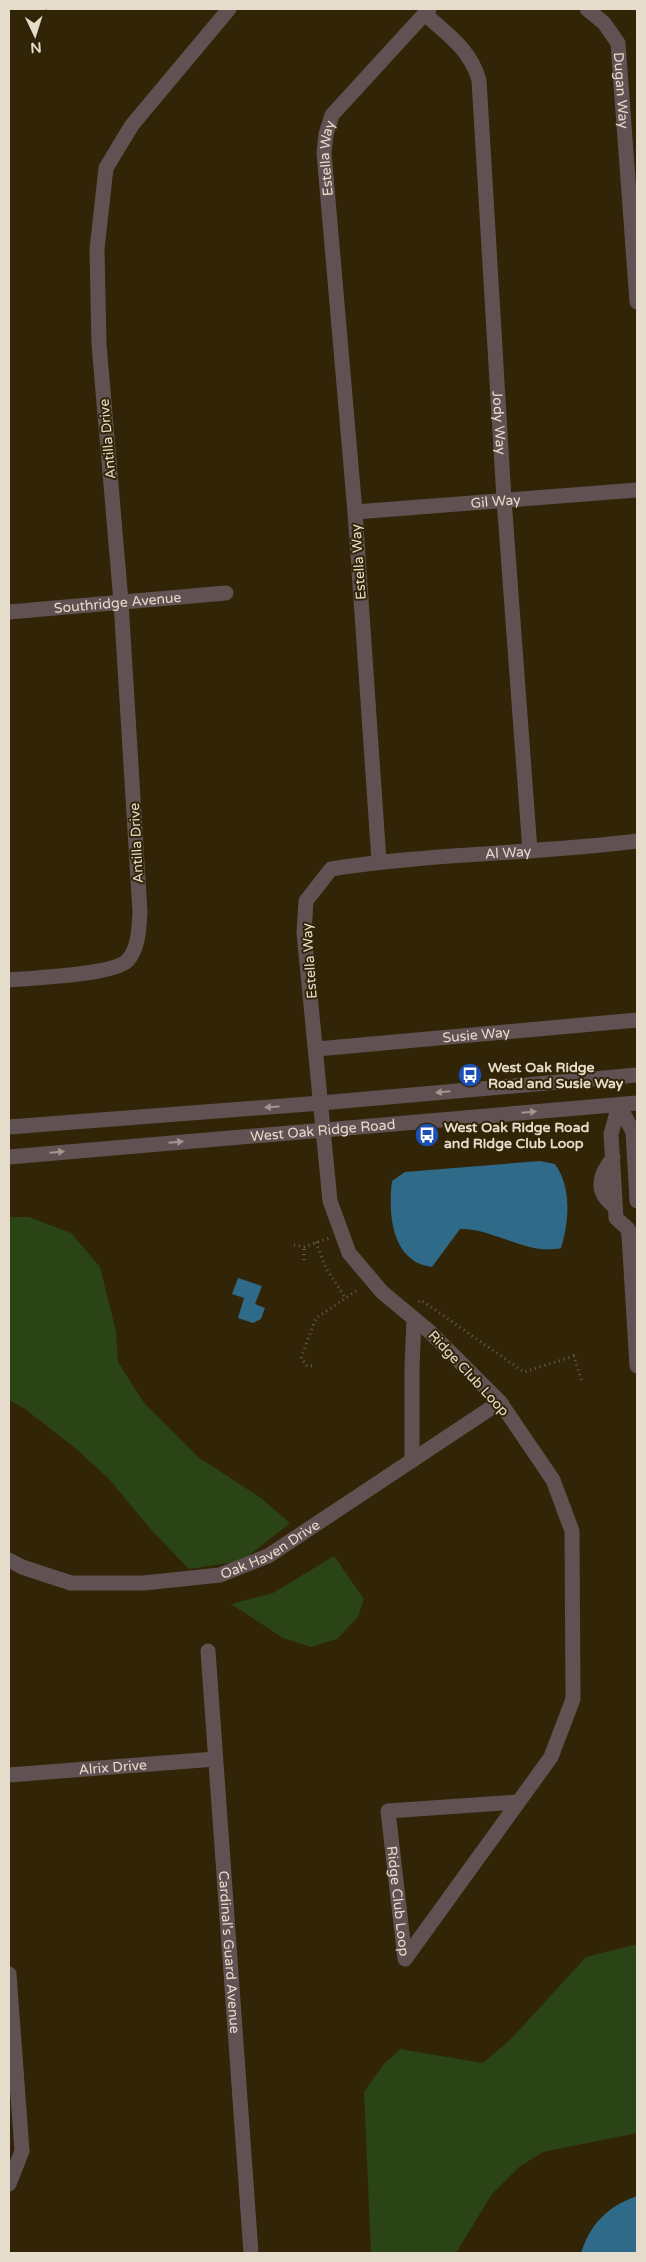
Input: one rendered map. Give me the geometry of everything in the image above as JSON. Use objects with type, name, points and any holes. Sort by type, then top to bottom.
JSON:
[{"type":"street","name":"Antilla Drive","points":[[9,980],[107,970],[128,960],[138,940],[140,912],[121,602],[99,344],[97,249],[106,168],[132,124],[229,9]]},
{"type":"street","name":"Dugan Way","points":[[587,9],[604,23],[618,43],[637,302]]},
{"type":"street","name":"Jody Way","points":[[427,12],[467,52],[479,80],[504,499],[530,851]]},
{"type":"street","name":"Estella Way","points":[[324,1130],[304,933],[306,901],[331,869],[379,861],[355,512],[324,153],[326,134],[332,115],[427,12]]},
{"type":"street","name":"Gil Way","points":[[355,512],[637,490]]},
{"type":"street","name":"Southridge Avenue","points":[[9,612],[226,593]]},
{"type":"street","name":"Al Way","points":[[379,861],[530,851],[637,841]]},
{"type":"street","name":"Susie Way","points":[[316,1049],[637,1020]]},
{"type":"street","name":"West Oak Ridge Road","points":[[9,1127],[321,1103],[637,1075]]},
{"type":"street","name":"West Oak Ridge Road","points":[[9,1157],[637,1103]]},
{"type":"street","points":[[619,1105],[611,1134],[616,1218],[633,1230],[637,1366]]},
{"type":"street","points":[[619,1105],[633,1132],[637,1201]]},
{"type":"street","name":"Ridge Club Loop","points":[[324,1130],[330,1201],[349,1253],[382,1292],[430,1332],[500,1402],[553,1480],[572,1531],[573,1699],[551,1757],[405,1959],[388,1811],[518,1802]]},
{"type":"street","points":[[412,1317],[412,1461]]},
{"type":"street","name":"Oak Haven Drive","points":[[9,1560],[22,1567],[71,1583],[144,1582],[220,1575],[268,1556],[500,1402]]},
{"type":"street","name":"Cardinal's Guard Avenue","points":[[208,1651],[251,2253]]},
{"type":"street","name":"Alrix Drive","points":[[9,1775],[215,1759]]},
{"type":"street","points":[[9,1974],[22,2151],[9,2184]]},
{"type":"path","points":[[294,1245],[304,1247],[342,1234]]},
{"type":"path","points":[[316,1242],[326,1268],[346,1299]]},
{"type":"path","points":[[304,1247],[304,1260]]},
{"type":"path","points":[[312,1366],[307,1366],[301,1358],[316,1318],[372,1280]]},
{"type":"path","points":[[412,1317],[421,1300],[524,1372],[574,1356],[582,1382]]},
{"type":"green space","points":[[9,1217],[29,1217],[71,1233],[100,1267],[116,1331],[118,1362],[144,1403],[198,1457],[261,1498],[290,1523],[242,1561],[189,1569],[153,1532],[109,1479],[75,1448],[25,1409],[9,1400]]},
{"type":"green space","points":[[334,1556],[364,1599],[358,1617],[337,1639],[311,1647],[283,1638],[231,1604],[273,1593]]},
{"type":"green space","points":[[637,1944],[637,2133],[543,2152],[519,2167],[492,2194],[456,2253],[371,2253],[364,2092],[383,2065],[400,2049],[483,2063],[511,2039],[586,1957]]},
{"type":"water","points":[[540,1161],[555,1164],[564,1184],[567,1216],[561,1248],[536,1248],[473,1230],[460,1229],[432,1267],[418,1263],[408,1256],[400,1246],[392,1221],[391,1194],[392,1181],[405,1172]]},
{"type":"water","points":[[238,1278],[262,1286],[255,1304],[265,1308],[261,1319],[253,1323],[238,1318],[244,1298],[232,1294]]},
{"type":"water","points":[[637,2196],[637,2253],[581,2253],[589,2233],[602,2217],[617,2205]]},
{"type":"place","name":"West Oak Ridge Road and Susie Way","points":[[470,1075]]},
{"type":"place","name":"West Oak Ridge Road and Ridge Club Loop","points":[[427,1135]]}]
